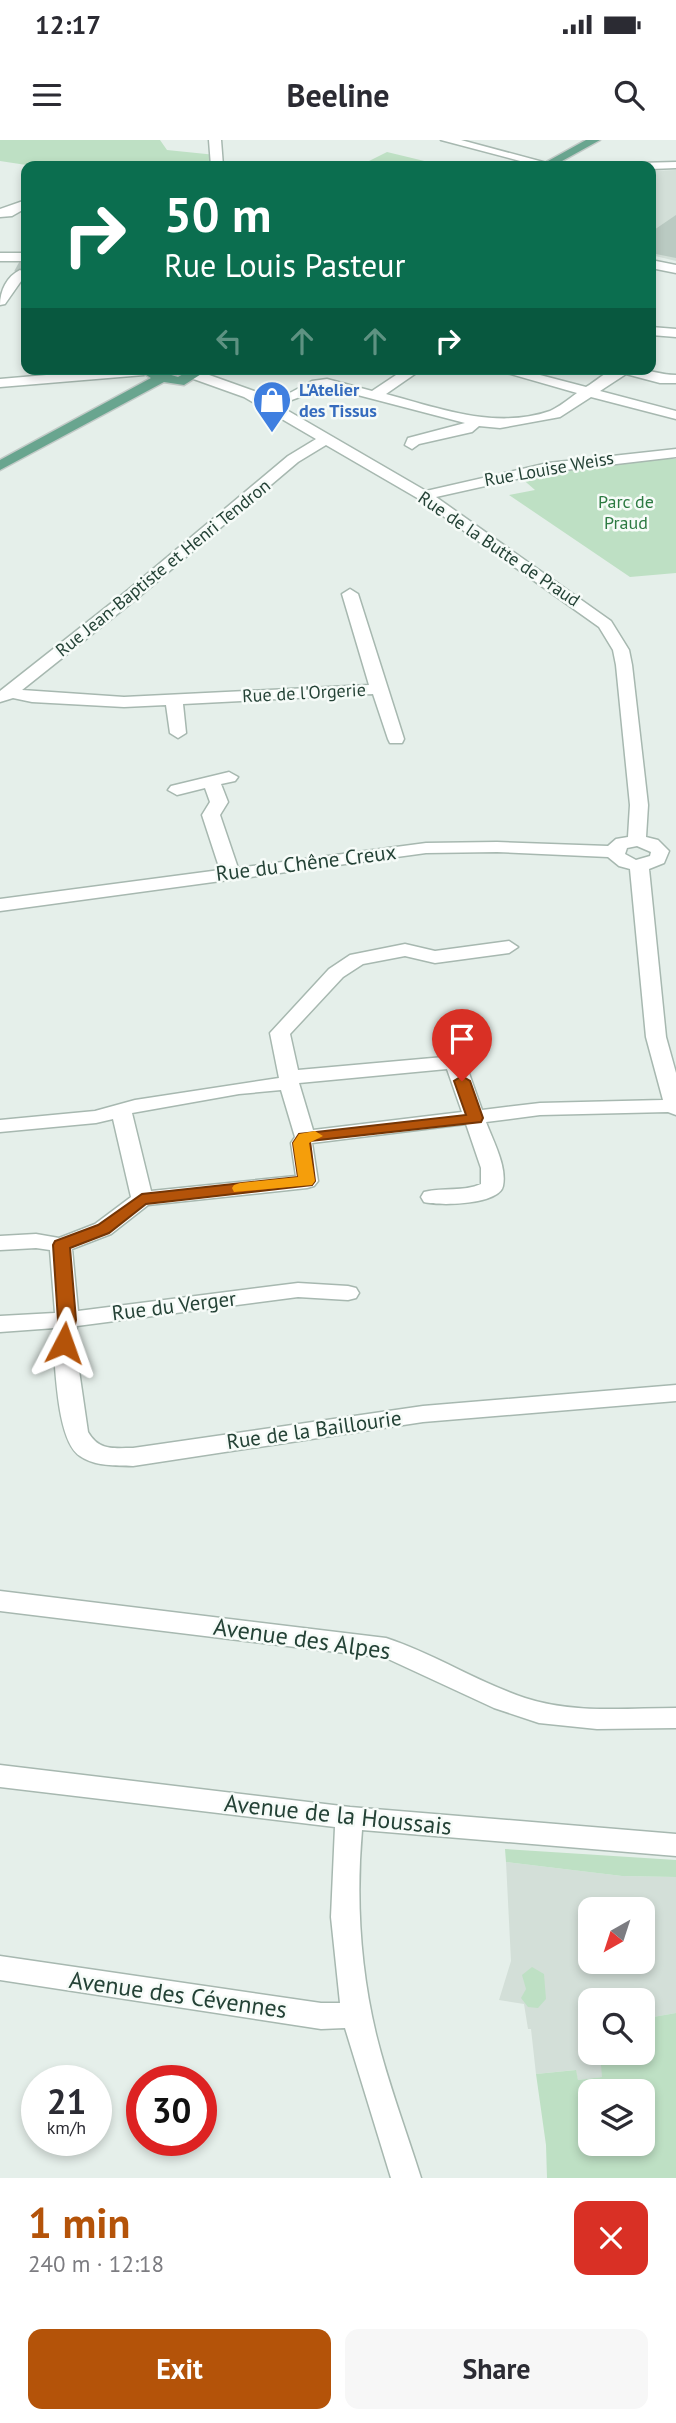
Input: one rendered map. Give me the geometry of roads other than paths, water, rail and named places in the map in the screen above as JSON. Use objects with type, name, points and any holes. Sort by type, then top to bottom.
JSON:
[{"type":"main road","points":[[557,161],[594,140]]},
{"type":"main road","points":[[157,375],[179,382],[192,375]]},
{"type":"main road","points":[[0,466],[162,377]]},
{"type":"street","points":[[215,140],[217,161]]},
{"type":"street","points":[[447,140],[531,161]]},
{"type":"street","points":[[493,150],[511,140]]},
{"type":"street","points":[[656,166],[676,165]]},
{"type":"street","points":[[0,213],[8,213],[21,206]]},
{"type":"street","points":[[0,257],[21,263]]},
{"type":"street","points":[[656,265],[676,269]]},
{"type":"street","points":[[0,301],[21,270]]},
{"type":"street","points":[[656,331],[676,333]]},
{"type":"street","points":[[0,383],[90,375]]},
{"type":"street","name":"Rue de la Butte de Praud","points":[[205,375],[266,404],[424,496],[587,609],[614,635],[624,665],[639,805],[638,841]]},
{"type":"street","points":[[375,395],[406,375]]},
{"type":"street","points":[[523,375],[676,415]]},
{"type":"street","points":[[266,404],[293,397],[323,383],[476,422],[500,424],[555,414],[614,375]]},
{"type":"street","points":[[645,375],[676,379]]},
{"type":"street","points":[[412,445],[413,441],[467,429],[476,422]]},
{"type":"street","name":"Rue Jean-Baptiste et Henri Tendron","points":[[5,696],[134,593],[293,459],[309,447],[327,439]]},
{"type":"street","name":"Rue Louise Weiss","points":[[424,496],[501,476],[564,464],[676,453]]},
{"type":"street","points":[[350,594],[379,689]]},
{"type":"street","name":"Rue de l'Orgerie","points":[[5,696],[111,702],[174,701],[379,689],[396,740]]},
{"type":"street","points":[[174,701],[178,733]]},
{"type":"street","points":[[177,790],[221,780],[219,802],[211,815],[230,872]]},
{"type":"street","points":[[638,841],[655,846],[668,855],[653,863],[639,865],[622,861],[614,852],[622,843],[638,841]]},
{"type":"street","name":"Rue du Chêne Creux","points":[[0,905],[230,872],[426,848],[497,847],[614,852]]},
{"type":"street","points":[[305,1137],[540,1109],[676,1108],[669,1062],[653,1017],[639,865]]},
{"type":"street","points":[[0,1243],[36,1241],[61,1245],[103,1229],[142,1199],[307,1181],[301,1143],[305,1137],[289,1080],[280,1033],[336,973],[349,963],[405,950],[435,957],[509,947]]},
{"type":"street","points":[[0,1126],[96,1117],[121,1110],[289,1080],[455,1062],[492,1168],[492,1188],[472,1196],[432,1197]]},
{"type":"street","points":[[121,1110],[142,1199]]},
{"type":"street","name":"Rue de la Baillourie","points":[[61,1245],[67,1320],[64,1343],[76,1432],[86,1449],[107,1457],[133,1457],[424,1414],[676,1393]]},
{"type":"street","name":"Rue du Verger","points":[[0,1324],[67,1320],[298,1290],[348,1293]]},
{"type":"street","name":"Avenue des Alpes","points":[[0,1601],[386,1647],[415,1657],[532,1711],[580,1718],[676,1718]]},
{"type":"street","name":"Avenue de la Houssais","points":[[0,1776],[351,1818],[676,1844]]},
{"type":"street","points":[[351,1818],[344,1867],[348,1952],[357,2015],[406,2178]]},
{"type":"street","name":"Avenue des Cévennes","points":[[0,1968],[321,2015],[357,2015]]},
{"type":"place","name":"L'Atelier des Tissus","points":[[272,434]]},
{"type":"park label","name":"Parc de Praud","points":[[626,512]]}]
